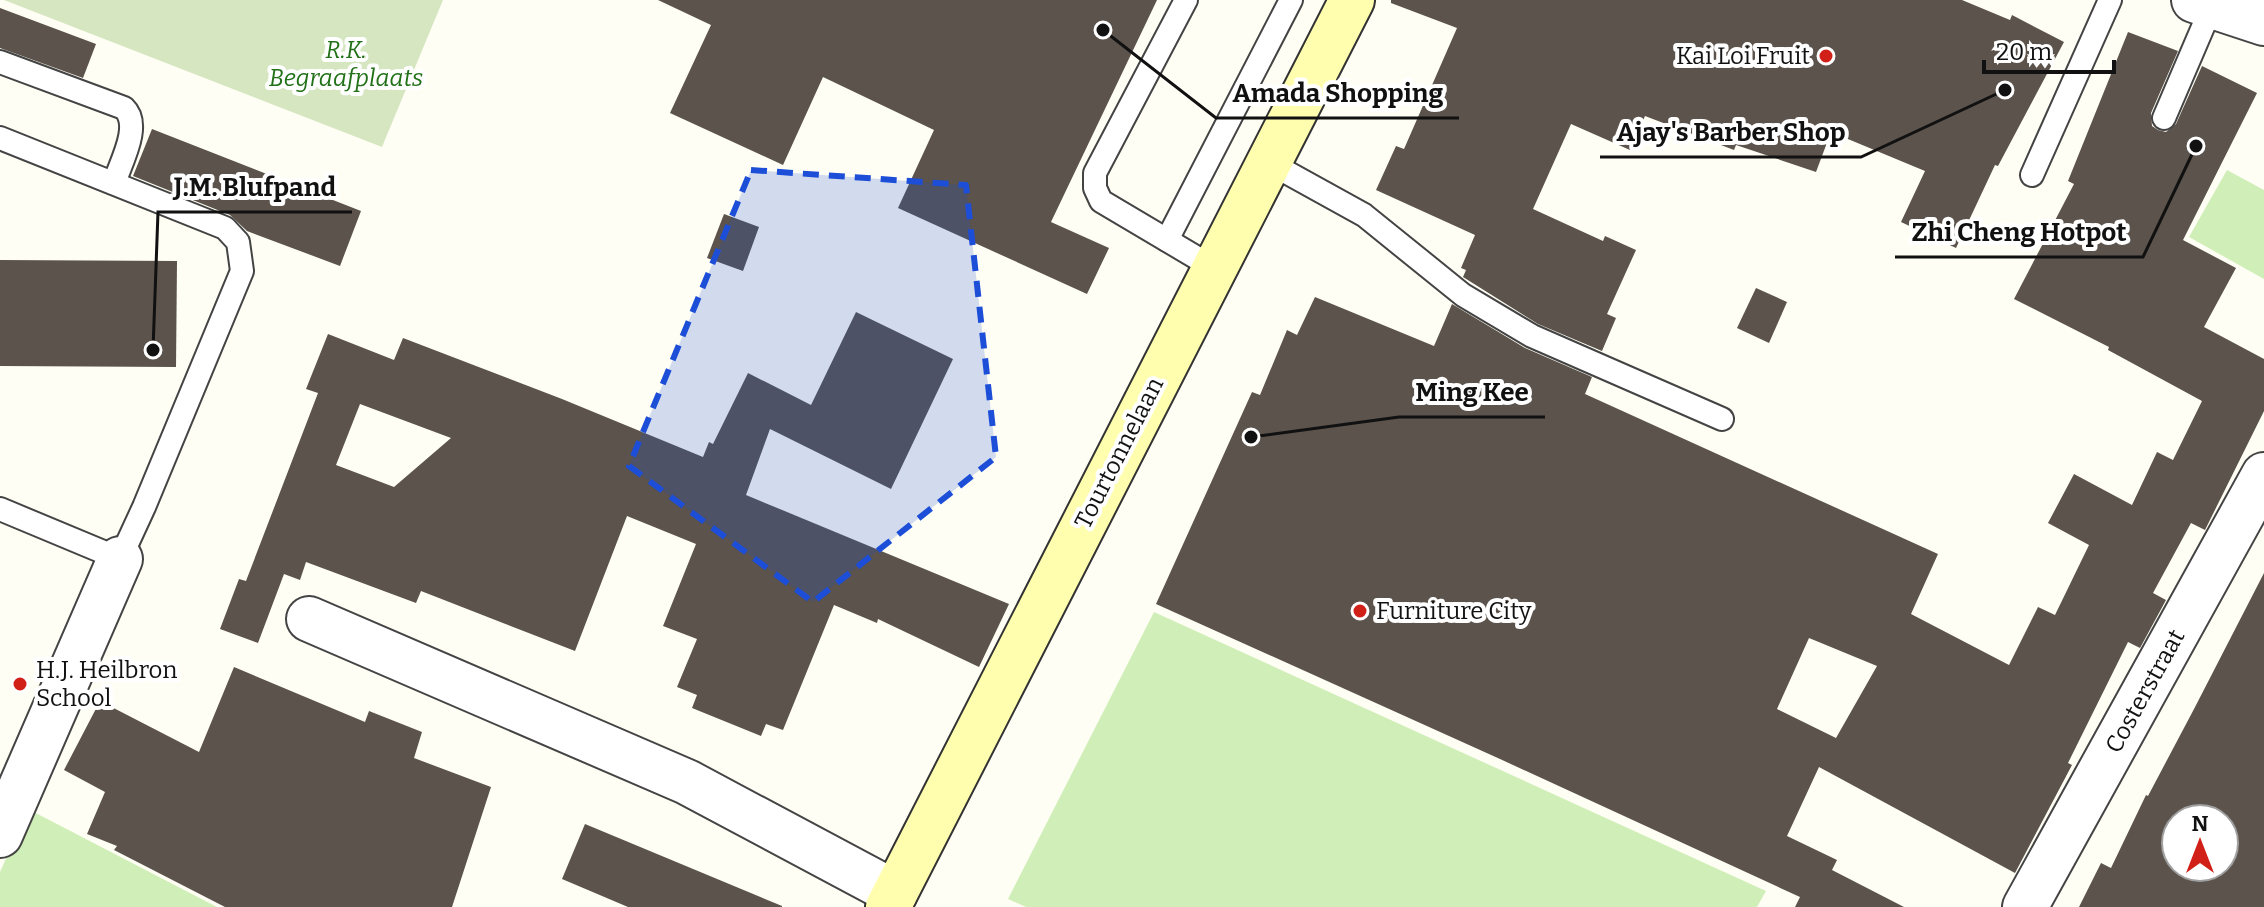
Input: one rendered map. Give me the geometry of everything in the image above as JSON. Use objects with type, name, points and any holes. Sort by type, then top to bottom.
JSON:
[{"type":"street","name":"Tourtonnelaan","points":[[892,900],[1268,162],[1344,2]]},
{"type":"street","points":[[2203,3],[2264,23]]},
{"type":"street","name":"Costerstraat","points":[[2025,907],[2264,475]]},
{"type":"street","points":[[0,835],[120,559]]},
{"type":"street","points":[[309,619],[687,782],[892,900]]},
{"type":"lane","points":[[1186,0],[1095,173],[1095,188],[1101,201],[1214,268]]},
{"type":"lane","points":[[1167,240],[1291,0]]},
{"type":"lane","points":[[2032,175],[2110,0]]},
{"type":"lane","points":[[2164,118],[2203,3]]},
{"type":"lane","points":[[0,62],[124,108],[131,115],[133,128],[114,183]]},
{"type":"lane","points":[[0,138],[225,228],[238,242],[242,271],[120,559],[0,509]]},
{"type":"lane","points":[[1268,162],[1364,215],[1463,295],[1532,336],[1722,419]]},
{"type":"highlighted area","points":[[751,170],[966,185],[996,457],[813,602],[629,466]]},
{"type":"green space","name":"R.K. Begraafplaats","points":[[4,0],[443,0],[382,147]]},
{"type":"green space","points":[[2227,170],[2264,190],[2264,279],[2189,237]]},
{"type":"green space","points":[[1154,612],[1766,891],[1757,907],[1026,907],[1008,899]]},
{"type":"green space","points":[[28,809],[217,907],[0,907],[0,872]]},
{"type":"building","points":[[658,0],[1157,0],[1051,222],[1109,248],[1087,294],[898,208],[934,130],[823,77],[783,165],[670,113],[711,25]]},
{"type":"building","points":[[1391,0],[1962,0],[2010,20],[2012,15],[2064,42],[1998,166],[1995,165],[1956,248],[1901,222],[1925,171],[1831,132],[1816,172],[1736,145],[1734,150],[1645,116],[1630,150],[1571,124],[1533,209],[1603,241],[1605,236],[1636,250],[1607,314],[1616,318],[1602,351],[1538,324],[1463,277],[1466,270],[1461,268],[1475,235],[1376,190],[1396,146],[1404,149],[1457,28],[1391,3]]},
{"type":"building","points":[[0,8],[96,44],[83,78],[0,48]]},
{"type":"building","points":[[2128,32],[2178,51],[2151,113],[2152,126],[2158,130],[2166,132],[2176,124],[2202,66],[2257,93],[2183,240],[2236,268],[2204,327],[2264,359],[2264,411],[2205,530],[2191,523],[2153,593],[2166,600],[2140,648],[2128,642],[2068,763],[2072,765],[2015,873],[1819,767],[1787,836],[1837,860],[1832,870],[1904,907],[1795,907],[1800,897],[1156,604],[1252,392],[1260,395],[1287,330],[1297,335],[1315,297],[1434,346],[1452,304],[1525,348],[1592,377],[1585,394],[1938,554],[1911,614],[2009,665],[2038,607],[2055,615],[2089,545],[2048,523],[2074,474],[2132,505],[2157,452],[2173,460],[2202,401],[2108,350],[2109,347],[2014,299],[2074,184],[2068,181]],"holes":[[[1809,638],[1877,666],[1836,738],[1777,709]]]},
{"type":"building","points":[[152,129],[361,211],[340,266],[247,231],[230,215],[133,176]]},
{"type":"building","points":[[724,214],[759,227],[743,271],[707,258]]},
{"type":"building","points":[[0,260],[177,261],[176,367],[0,366]]},
{"type":"building","points":[[1756,288],[1787,302],[1769,343],[1737,328]]},
{"type":"building","points":[[856,312],[953,359],[891,489],[770,429],[746,495],[1009,604],[979,667],[878,619],[877,623],[834,605],[783,730],[766,724],[761,736],[692,708],[697,695],[677,687],[697,639],[663,626],[696,544],[627,516],[575,651],[421,591],[416,603],[306,562],[300,580],[284,574],[258,643],[220,629],[239,579],[246,581],[318,393],[306,389],[328,334],[394,360],[403,338],[703,457],[709,442],[713,444],[748,373],[811,405]],"holes":[[[360,404],[451,438],[394,487],[336,465]]]},
{"type":"building","points":[[2264,573],[2264,907],[2079,907],[2101,863],[2111,868]]},
{"type":"building","points":[[234,667],[365,722],[369,711],[422,732],[414,758],[491,787],[452,907],[225,907],[114,850],[117,846],[87,834],[105,792],[64,770],[100,701],[199,752]]},
{"type":"building","points":[[585,824],[782,907],[628,907],[562,879]]},
{"type":"place","name":"Amada Shopping","points":[[1103,30]]},
{"type":"place","name":"Kai Loi Fruit","points":[[1826,56]]},
{"type":"place","name":"Ajay's Barber Shop","points":[[2005,90]]},
{"type":"place","name":"Zhi Cheng Hotpot","points":[[2196,146]]},
{"type":"place","name":"J.M. Blufpand","points":[[153,350]]},
{"type":"place","name":"Ming Kee","points":[[1251,437]]},
{"type":"place","name":"Furniture City","points":[[1360,611]]},
{"type":"place","name":"H.J. Heilbron School","points":[[20,684]]}]
